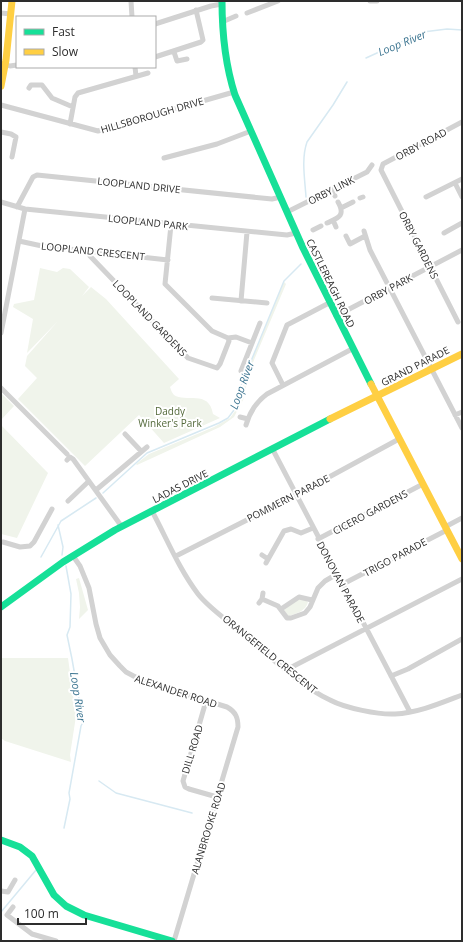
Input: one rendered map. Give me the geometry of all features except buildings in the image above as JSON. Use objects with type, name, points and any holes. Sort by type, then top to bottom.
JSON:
[{"type":"street","points":[[1,86],[12,1]]},
{"type":"street","points":[[131,1],[132,16]]},
{"type":"street","points":[[247,13],[278,1]]},
{"type":"street","points":[[370,1],[377,1]]},
{"type":"street","points":[[156,24],[222,2]]},
{"type":"street","name":"CASTLEREAGH ROAD","points":[[222,2],[222,22],[226,63],[234,92],[296,233],[329,303],[462,559]]},
{"type":"street","points":[[156,58],[203,40],[196,10]]},
{"type":"street","points":[[1,13],[11,14]]},
{"type":"street","points":[[222,22],[236,16]]},
{"type":"street","points":[[174,52],[177,61],[187,58]]},
{"type":"street","points":[[3,64],[16,65]]},
{"type":"street","points":[[135,68],[136,76]]},
{"type":"street","points":[[70,124],[75,97],[78,93],[148,73]]},
{"type":"street","points":[[29,88],[30,85],[42,85],[52,98],[73,107]]},
{"type":"street","name":"HILLSBOROUGH DRIVE","points":[[1,105],[98,131],[234,92]]},
{"type":"street","name":"ORBY ROAD","points":[[381,168],[383,164],[462,122]]},
{"type":"street","points":[[164,158],[217,144],[251,131]]},
{"type":"street","points":[[1,132],[11,134],[16,137],[12,157]]},
{"type":"street","name":"ORBY LINK","points":[[287,212],[367,172],[372,165]]},
{"type":"street","name":"ORBY GARDENS","points":[[381,168],[381,172],[458,322]]},
{"type":"street","name":"LOOPLAND DRIVE","points":[[17,207],[33,177],[37,175],[272,199],[281,197]]},
{"type":"street","points":[[426,198],[462,179]]},
{"type":"street","points":[[455,183],[462,197]]},
{"type":"street","points":[[332,189],[335,196]]},
{"type":"street","name":"LOOPLAND PARK","points":[[1,202],[25,209],[287,236],[296,233]]},
{"type":"street","points":[[338,202],[342,208]]},
{"type":"street","points":[[326,223],[334,220],[340,215],[342,208],[353,202]]},
{"type":"street","points":[[1,333],[4,305],[25,209]]},
{"type":"street","points":[[334,220],[336,227]]},
{"type":"street","points":[[444,233],[462,223]]},
{"type":"street","points":[[171,224],[165,284],[212,331],[227,338],[236,338],[252,344]]},
{"type":"street","points":[[313,230],[321,226]]},
{"type":"street","points":[[241,301],[247,232]]},
{"type":"street","points":[[346,236],[351,246],[364,234],[370,250],[389,288],[462,428]]},
{"type":"street","name":"LOOPLAND CRESCENT","points":[[19,241],[42,246],[168,260]]},
{"type":"street","name":"ORBY PARK","points":[[336,316],[462,250]]},
{"type":"street","name":"LOOPLAND GARDENS","points":[[89,251],[90,256],[188,358],[217,368],[229,341],[227,338]]},
{"type":"street","points":[[212,298],[267,303]]},
{"type":"street","points":[[283,385],[272,363],[287,326],[329,303]]},
{"type":"street","points":[[241,371],[260,323]]},
{"type":"street","points":[[246,425],[258,400],[283,385],[352,349]]},
{"type":"street","name":"GRAND PARADE","points":[[377,396],[462,354]]},
{"type":"street","points":[[1,388],[67,454]]},
{"type":"street","name":"LADAS DRIVE","points":[[1,607],[63,562],[96,541],[377,396]]},
{"type":"street","points":[[455,415],[462,412]]},
{"type":"street","points":[[240,417],[248,419]]},
{"type":"street","points":[[125,434],[141,451]]},
{"type":"street","name":"POMMERN PARADE","points":[[176,556],[296,495],[399,439]]},
{"type":"street","points":[[96,490],[147,447]]},
{"type":"street","name":"DONOVAN PARADE","points":[[273,450],[318,539],[410,712]]},
{"type":"street","points":[[67,460],[70,457],[122,527]]},
{"type":"street","points":[[68,501],[89,481]]},
{"type":"street","name":"CICERO GARDENS","points":[[318,539],[423,484]]},
{"type":"street","points":[[2,543],[20,547],[30,546],[34,542],[52,509]]},
{"type":"street","name":"ORANGEFIELD CRESCENT","points":[[152,511],[186,577],[199,595],[286,670],[314,691],[331,701],[350,707],[394,714],[410,712],[462,695]]},
{"type":"street","name":"TRIGO PARADE","points":[[343,584],[462,518]]},
{"type":"street","points":[[262,555],[267,561],[284,531],[291,529],[301,533],[313,528]]},
{"type":"street","name":"ALEXANDER ROAD","points":[[73,556],[86,578],[92,598],[100,638],[110,655],[120,666],[133,677],[227,708],[236,714]]},
{"type":"street","points":[[261,598],[281,609],[286,618],[297,617],[308,610],[318,588],[325,581],[337,574]]},
{"type":"street","points":[[286,670],[462,579]]},
{"type":"street","points":[[281,609],[299,597],[312,600]]},
{"type":"street","points":[[391,676],[408,669],[462,639]]},
{"type":"street","name":"DILL ROAD","points":[[206,701],[183,781],[185,787],[189,789],[217,797]]},
{"type":"street","name":"ALANBROOKE ROAD","points":[[173,941],[238,728],[238,718],[236,714]]},
{"type":"street","points":[[1,841],[20,847],[32,856],[54,895],[66,906],[84,915],[159,939],[173,941]]},
{"type":"street","points":[[1,891],[8,892],[15,880]]},
{"type":"street","points":[[13,907],[7,915],[32,934],[56,941]]},
{"type":"green space","name":"Daddy Winker's Park","points":[[40,268],[57,272],[63,268],[70,269],[89,287],[82,296],[91,287],[106,299],[179,379],[170,387],[174,395],[184,398],[202,399],[211,406],[213,414],[220,418],[164,443],[139,415],[85,466],[18,399],[37,378],[25,366],[27,356],[58,321],[27,353],[33,319],[13,307],[14,304],[34,300]]},
{"type":"green space","points":[[284,282],[286,284],[249,372],[244,398],[234,417],[220,427],[137,465],[136,464],[149,454],[214,427],[230,418],[239,402],[244,382],[255,351]]},
{"type":"green space","points":[[1,393],[14,406],[1,420]]},
{"type":"green space","points":[[1,425],[48,473],[17,538],[1,534]]},
{"type":"green space","points":[[79,578],[88,610],[79,619],[79,593],[76,579]]},
{"type":"green space","points":[[297,599],[305,600],[308,602],[307,605],[300,612],[288,616],[284,610],[285,608]]},
{"type":"green space","points":[[1,658],[68,658],[76,716],[70,755],[71,762],[5,741],[1,738]]},
{"type":"waterway","name":"Loop River","points":[[366,58],[423,32],[447,29],[462,30]]},
{"type":"waterway","name":"Loop River","points":[[306,197],[304,155],[307,142],[347,82]]},
{"type":"waterway","name":"Loop River","points":[[103,493],[147,453],[228,418],[234,410],[242,383],[284,281],[301,264]]},
{"type":"waterway","name":"Loop River","points":[[41,557],[61,521],[96,498]]},
{"type":"waterway","name":"Loop River","points":[[58,525],[63,547],[62,555]]},
{"type":"waterway","name":"Loop River","points":[[64,828],[81,726],[83,722],[67,635],[70,627],[71,594],[66,566]]},
{"type":"waterway","points":[[99,781],[116,793],[192,813]]},
{"type":"waterway","name":"Loop River","points":[[1,912],[36,870]]},
{"type":"traffic: fast","points":[[222,1],[225,49],[235,95],[303,248],[371,384]]},
{"type":"traffic: fast","points":[[1,607],[63,562],[115,530],[330,419]]},
{"type":"traffic: fast","points":[[1,840],[20,847],[32,856],[54,895],[66,906],[84,915],[172,941]]},
{"type":"traffic: slow","points":[[1,86],[6,60],[12,1]]},
{"type":"traffic: slow","points":[[330,419],[462,354]]},
{"type":"traffic: slow","points":[[371,384],[462,559]]}]
